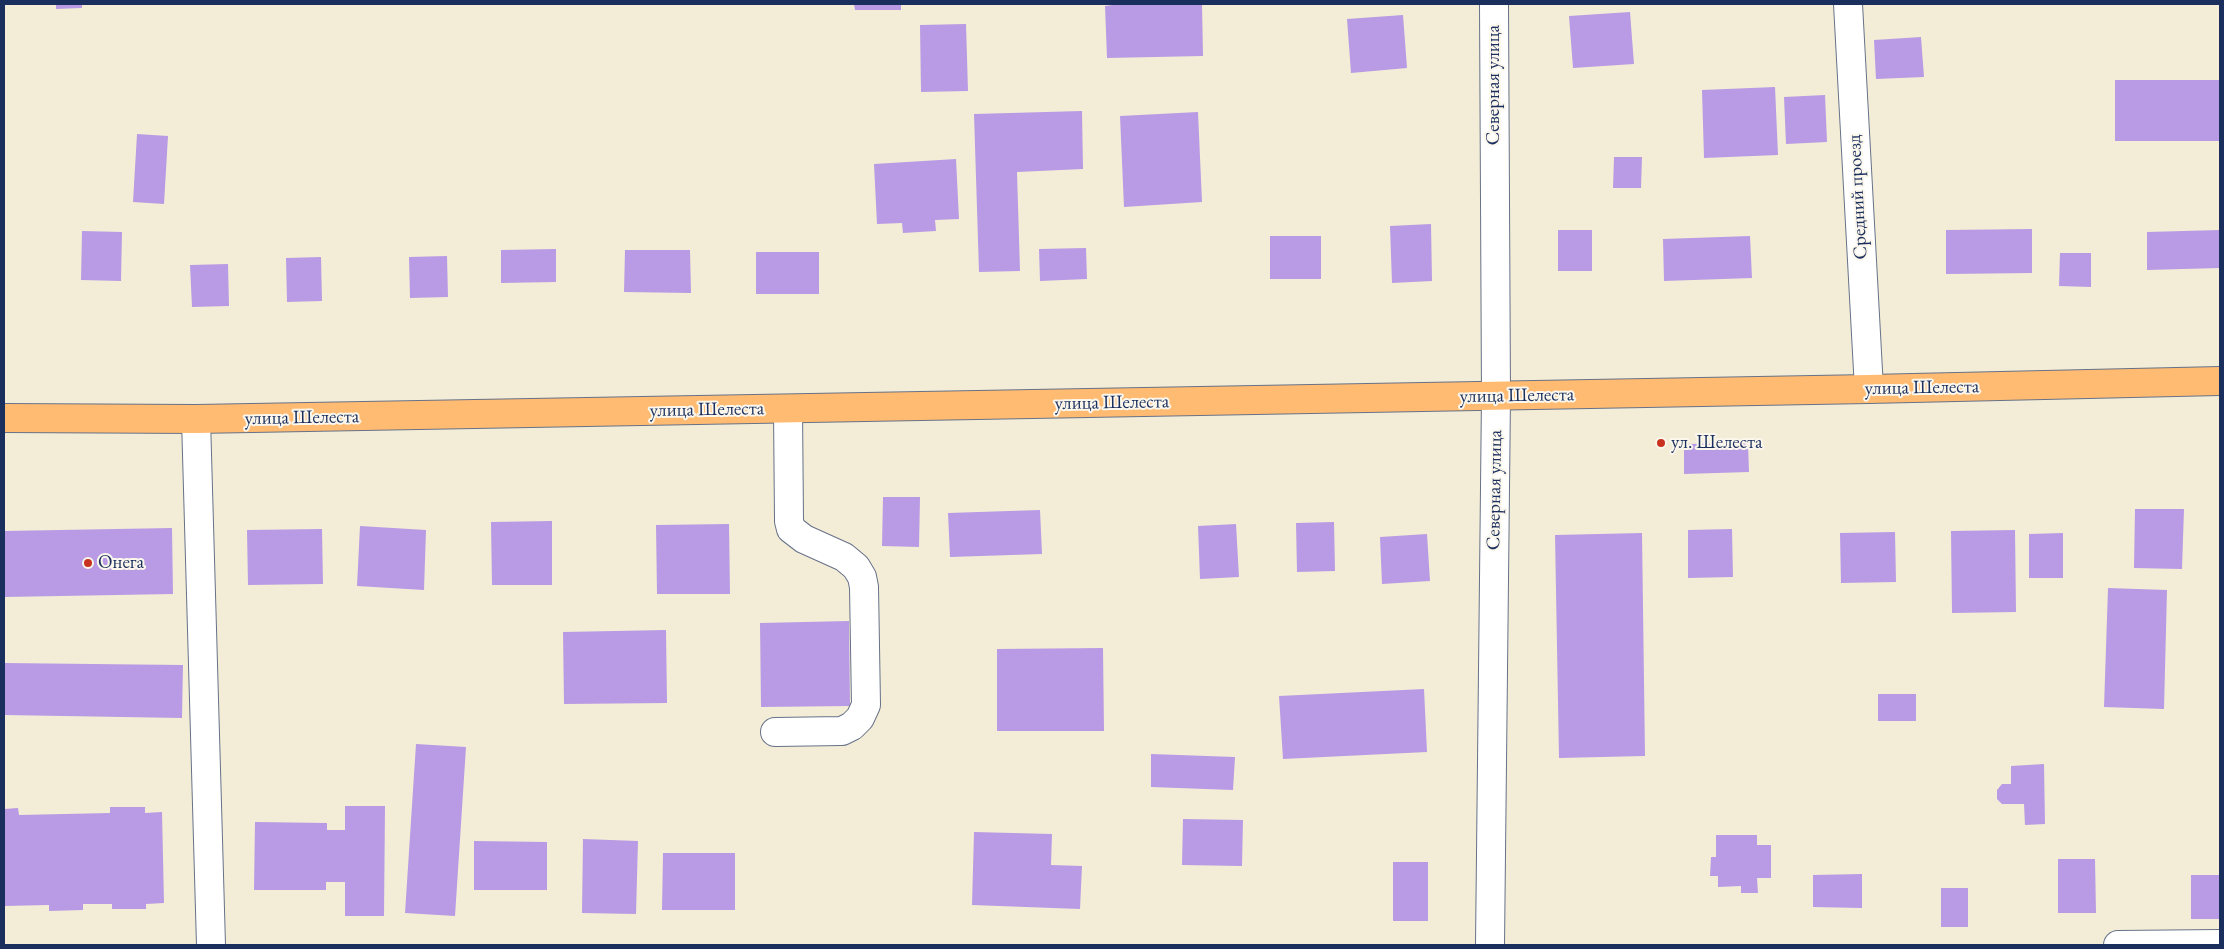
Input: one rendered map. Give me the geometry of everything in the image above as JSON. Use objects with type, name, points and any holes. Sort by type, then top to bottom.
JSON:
[{"type":"main road","name":"улица Шелеста","points":[[4,418],[196,419],[1869,390],[2220,381]]},
{"type":"street","name":"Северная улица","points":[[1490,945],[1496,396],[1494,4]]},
{"type":"street","name":"Средний проезд","points":[[1848,4],[1869,390]]},
{"type":"street","points":[[775,732],[842,731],[852,726],[860,718],[866,705],[864,588],[862,577],[856,567],[844,557],[804,539],[791,529],[789,521],[788,409]]},
{"type":"street","points":[[196,419],[211,945]]},
{"type":"street","points":[[2118,945],[2220,944]]},
{"type":"building","points":[[56,4],[82,4],[82,8],[56,9]]},
{"type":"building","points":[[854,4],[901,4],[901,10],[855,10]]},
{"type":"building","points":[[1120,4],[1202,4],[1203,56],[1107,58],[1105,6]]},
{"type":"building","points":[[1630,12],[1634,64],[1573,68],[1569,16]]},
{"type":"building","points":[[1403,15],[1407,68],[1351,73],[1347,19]]},
{"type":"building","points":[[966,24],[968,91],[921,92],[920,25]]},
{"type":"building","points":[[1921,37],[1924,77],[1876,79],[1874,40]]},
{"type":"building","points":[[2115,80],[2220,80],[2220,141],[2115,141]]},
{"type":"building","points":[[1775,87],[1778,155],[1704,158],[1702,90]]},
{"type":"building","points":[[1825,95],[1827,142],[1786,144],[1784,97]]},
{"type":"building","points":[[1082,111],[1083,169],[1017,172],[1020,271],[979,272],[974,114]]},
{"type":"building","points":[[1198,112],[1202,202],[1124,207],[1120,116]]},
{"type":"building","points":[[137,134],[168,136],[164,204],[133,202]]},
{"type":"building","points":[[1614,157],[1642,157],[1641,188],[1613,188]]},
{"type":"building","points":[[956,159],[959,219],[935,220],[936,231],[903,233],[902,223],[877,224],[874,164]]},
{"type":"building","points":[[1431,224],[1432,281],[1392,283],[1390,226]]},
{"type":"building","points":[[2032,229],[2032,273],[1946,274],[1946,230]]},
{"type":"building","points":[[1558,230],[1592,230],[1592,271],[1558,271]]},
{"type":"building","points":[[2220,230],[2220,268],[2147,270],[2147,232]]},
{"type":"building","points":[[82,231],[122,232],[121,281],[81,280]]},
{"type":"building","points":[[1270,236],[1321,236],[1321,279],[1270,279]]},
{"type":"building","points":[[1750,236],[1752,278],[1664,281],[1663,239]]},
{"type":"building","points":[[1086,248],[1087,279],[1040,281],[1039,249]]},
{"type":"building","points":[[556,249],[556,282],[501,283],[501,250]]},
{"type":"building","points":[[625,250],[690,250],[691,293],[624,292]]},
{"type":"building","points":[[756,252],[819,252],[819,294],[756,294]]},
{"type":"building","points":[[2060,253],[2091,253],[2091,287],[2059,286]]},
{"type":"building","points":[[447,256],[448,297],[410,298],[409,257]]},
{"type":"building","points":[[321,257],[322,301],[287,302],[286,258]]},
{"type":"building","points":[[228,264],[229,306],[192,307],[190,265]]},
{"type":"building","points":[[1748,443],[1749,472],[1684,474],[1684,444]]},
{"type":"building","points":[[883,497],[920,497],[919,547],[882,546]]},
{"type":"building","points":[[2135,509],[2184,509],[2182,569],[2134,568]]},
{"type":"building","points":[[1040,510],[1042,554],[950,557],[948,513]]},
{"type":"building","points":[[552,521],[552,585],[492,585],[491,522]]},
{"type":"building","points":[[1334,522],[1335,571],[1297,572],[1296,523]]},
{"type":"building","points":[[729,524],[730,594],[657,594],[656,525]]},
{"type":"building","points":[[1236,524],[1239,577],[1200,579],[1198,526]]},
{"type":"building","points":[[360,526],[426,530],[424,590],[357,586]]},
{"type":"building","name":"Онега","points":[[172,528],[173,594],[4,597],[4,531]]},
{"type":"building","points":[[322,529],[323,584],[248,585],[247,530]]},
{"type":"building","points":[[1732,529],[1733,577],[1688,578],[1688,530]]},
{"type":"building","points":[[2015,530],[2016,612],[1952,613],[1951,531]]},
{"type":"building","points":[[1895,532],[1896,582],[1841,583],[1840,533]]},
{"type":"building","points":[[1642,533],[1645,756],[1559,758],[1555,535]]},
{"type":"building","points":[[2063,533],[2063,578],[2029,578],[2029,534]]},
{"type":"building","points":[[1427,534],[1430,581],[1382,584],[1380,537]]},
{"type":"building","points":[[2108,588],[2167,590],[2164,709],[2104,707]]},
{"type":"building","points":[[849,621],[850,706],[761,707],[760,623]]},
{"type":"building","points":[[666,630],[667,703],[564,704],[563,632]]},
{"type":"building","points":[[1103,648],[1104,731],[997,731],[997,649]]},
{"type":"building","points":[[4,663],[183,665],[182,718],[4,715]]},
{"type":"building","points":[[1424,689],[1427,752],[1283,759],[1279,696]]},
{"type":"building","points":[[1878,694],[1916,694],[1916,721],[1878,721]]},
{"type":"building","points":[[416,744],[466,747],[455,916],[405,913]]},
{"type":"building","points":[[1151,754],[1235,757],[1233,790],[1151,787]]},
{"type":"building","points":[[2044,764],[2045,824],[2025,825],[2024,804],[2002,804],[1997,799],[1997,790],[2002,784],[2011,784],[2011,766]]},
{"type":"building","points":[[345,806],[385,806],[384,916],[345,916],[345,882],[326,882],[326,890],[254,890],[255,822],[327,823],[327,830],[345,830]]},
{"type":"building","points":[[110,807],[145,807],[145,813],[162,812],[164,903],[146,904],[146,909],[112,909],[112,904],[83,904],[83,910],[49,911],[49,905],[4,906],[4,809],[18,808],[19,815],[110,813]]},
{"type":"building","points":[[1183,819],[1243,820],[1242,866],[1182,865]]},
{"type":"building","points":[[974,832],[1052,834],[1051,865],[1082,866],[1080,909],[972,905]]},
{"type":"building","points":[[1716,835],[1757,835],[1757,845],[1771,845],[1771,878],[1757,878],[1758,893],[1741,893],[1741,886],[1718,887],[1718,876],[1710,876],[1711,857],[1716,857]]},
{"type":"building","points":[[583,839],[638,841],[636,914],[582,913]]},
{"type":"building","points":[[474,841],[547,842],[547,890],[474,890]]},
{"type":"building","points":[[663,853],[735,853],[735,910],[662,910]]},
{"type":"building","points":[[2058,859],[2095,859],[2096,913],[2058,913]]},
{"type":"building","points":[[1393,862],[1428,862],[1428,921],[1393,921]]},
{"type":"building","points":[[1862,874],[1862,908],[1813,907],[1813,875]]},
{"type":"building","points":[[2191,875],[2220,875],[2220,919],[2191,919]]},
{"type":"building","points":[[1941,888],[1968,888],[1968,927],[1941,927]]},
{"type":"place","name":"ул. Шелеста","points":[[1661,443]]},
{"type":"place","name":"Онега","points":[[88,563]]}]
